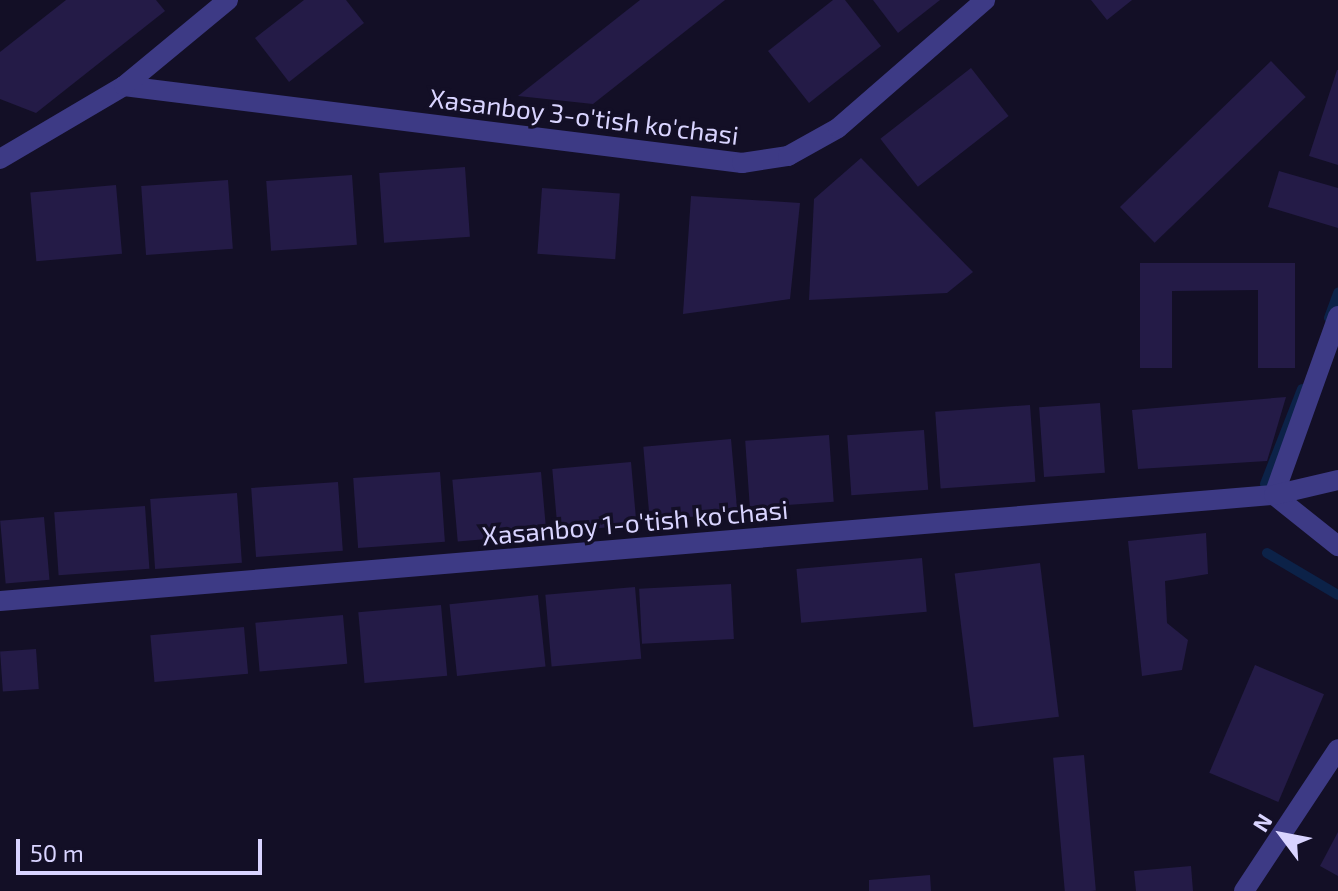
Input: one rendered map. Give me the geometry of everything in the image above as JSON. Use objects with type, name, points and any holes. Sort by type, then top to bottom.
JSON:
[{"type":"street","points":[[0,159],[124,86],[228,0]]},
{"type":"street","name":"Xasanboy 3-o'tish ko'chasi","points":[[124,86],[742,163],[788,156],[838,128],[985,0]]},
{"type":"street","points":[[1338,316],[1274,495],[1338,546]]},
{"type":"street","name":"Xasanboy 1-o'tish ko'chasi","points":[[0,601],[1274,495],[1338,480]]},
{"type":"street","points":[[1244,891],[1338,749]]},
{"type":"building","points":[[66,0],[156,0],[165,11],[36,113],[0,99],[0,52]]},
{"type":"building","points":[[304,0],[346,0],[364,23],[289,82],[255,38]]},
{"type":"building","points":[[640,0],[725,0],[593,104],[518,96]]},
{"type":"building","points":[[833,0],[845,0],[881,46],[809,103],[768,51]]},
{"type":"building","points":[[873,0],[940,0],[898,33]]},
{"type":"building","points":[[1091,0],[1132,0],[1107,20]]},
{"type":"building","points":[[1271,61],[1306,97],[1155,243],[1120,207]]},
{"type":"building","points":[[971,68],[1009,116],[918,187],[880,139]]},
{"type":"building","points":[[1338,70],[1338,165],[1309,156]]},
{"type":"building","points":[[861,158],[973,272],[947,293],[809,300],[814,199]]},
{"type":"building","points":[[465,167],[470,237],[384,243],[379,173]]},
{"type":"building","points":[[1279,171],[1338,188],[1338,228],[1268,207]]},
{"type":"building","points":[[352,175],[357,245],[271,251],[266,181]]},
{"type":"building","points":[[228,180],[233,249],[146,255],[141,186]]},
{"type":"building","points":[[116,185],[122,254],[36,261],[30,192]]},
{"type":"building","points":[[542,188],[620,193],[615,259],[537,254]]},
{"type":"building","points":[[691,196],[800,203],[790,299],[683,314]]},
{"type":"building","points":[[1140,263],[1295,263],[1295,368],[1258,368],[1258,290],[1172,291],[1172,368],[1140,368]]},
{"type":"building","points":[[1286,397],[1267,461],[1138,469],[1132,410]]},
{"type":"building","points":[[1100,403],[1105,473],[1044,477],[1039,407]]},
{"type":"building","points":[[1030,405],[1035,482],[941,488],[935,412]]},
{"type":"building","points":[[924,430],[928,490],[851,495],[847,435]]},
{"type":"building","points":[[829,435],[834,502],[750,508],[745,441]]},
{"type":"building","points":[[731,439],[737,513],[650,520],[643,447]]},
{"type":"building","points":[[631,462],[636,525],[558,532],[552,469]]},
{"type":"building","points":[[440,472],[445,542],[358,548],[353,478]]},
{"type":"building","points":[[541,472],[546,534],[458,542],[452,480]]},
{"type":"building","points":[[338,482],[343,551],[256,557],[251,488]]},
{"type":"building","points":[[237,493],[242,563],[155,569],[150,499]]},
{"type":"building","points":[[145,506],[149,569],[59,575],[54,512]]},
{"type":"building","points":[[44,517],[49,580],[6,584],[0,521]]},
{"type":"building","points":[[1206,533],[1208,574],[1165,581],[1167,623],[1188,640],[1182,670],[1142,676],[1128,541]]},
{"type":"building","points":[[922,558],[927,612],[801,623],[796,569]]},
{"type":"building","points":[[1040,563],[1059,717],[974,727],[955,573]]},
{"type":"building","points":[[731,584],[734,639],[642,644],[639,589]]},
{"type":"building","points":[[635,587],[641,659],[552,667],[545,595]]},
{"type":"building","points":[[538,595],[546,667],[457,676],[449,604]]},
{"type":"building","points":[[441,605],[447,676],[365,683],[358,612]]},
{"type":"building","points":[[343,615],[347,664],[260,671],[255,623]]},
{"type":"building","points":[[244,627],[248,674],[154,682],[150,635]]},
{"type":"building","points":[[36,649],[39,689],[3,691],[0,652]]},
{"type":"building","points":[[1255,665],[1324,694],[1278,802],[1209,773]]},
{"type":"building","points":[[1084,755],[1096,890],[1065,891],[1053,758]]},
{"type":"building","points":[[1338,832],[1338,876],[1320,866]]},
{"type":"building","points":[[1191,866],[1193,891],[1136,891],[1134,871]]},
{"type":"building","points":[[930,875],[931,891],[869,891],[869,880]]},
{"type":"waterway","points":[[1329,318],[1338,293]]},
{"type":"waterway","points":[[1265,484],[1302,389]]},
{"type":"waterway","points":[[1267,553],[1338,595]]}]
